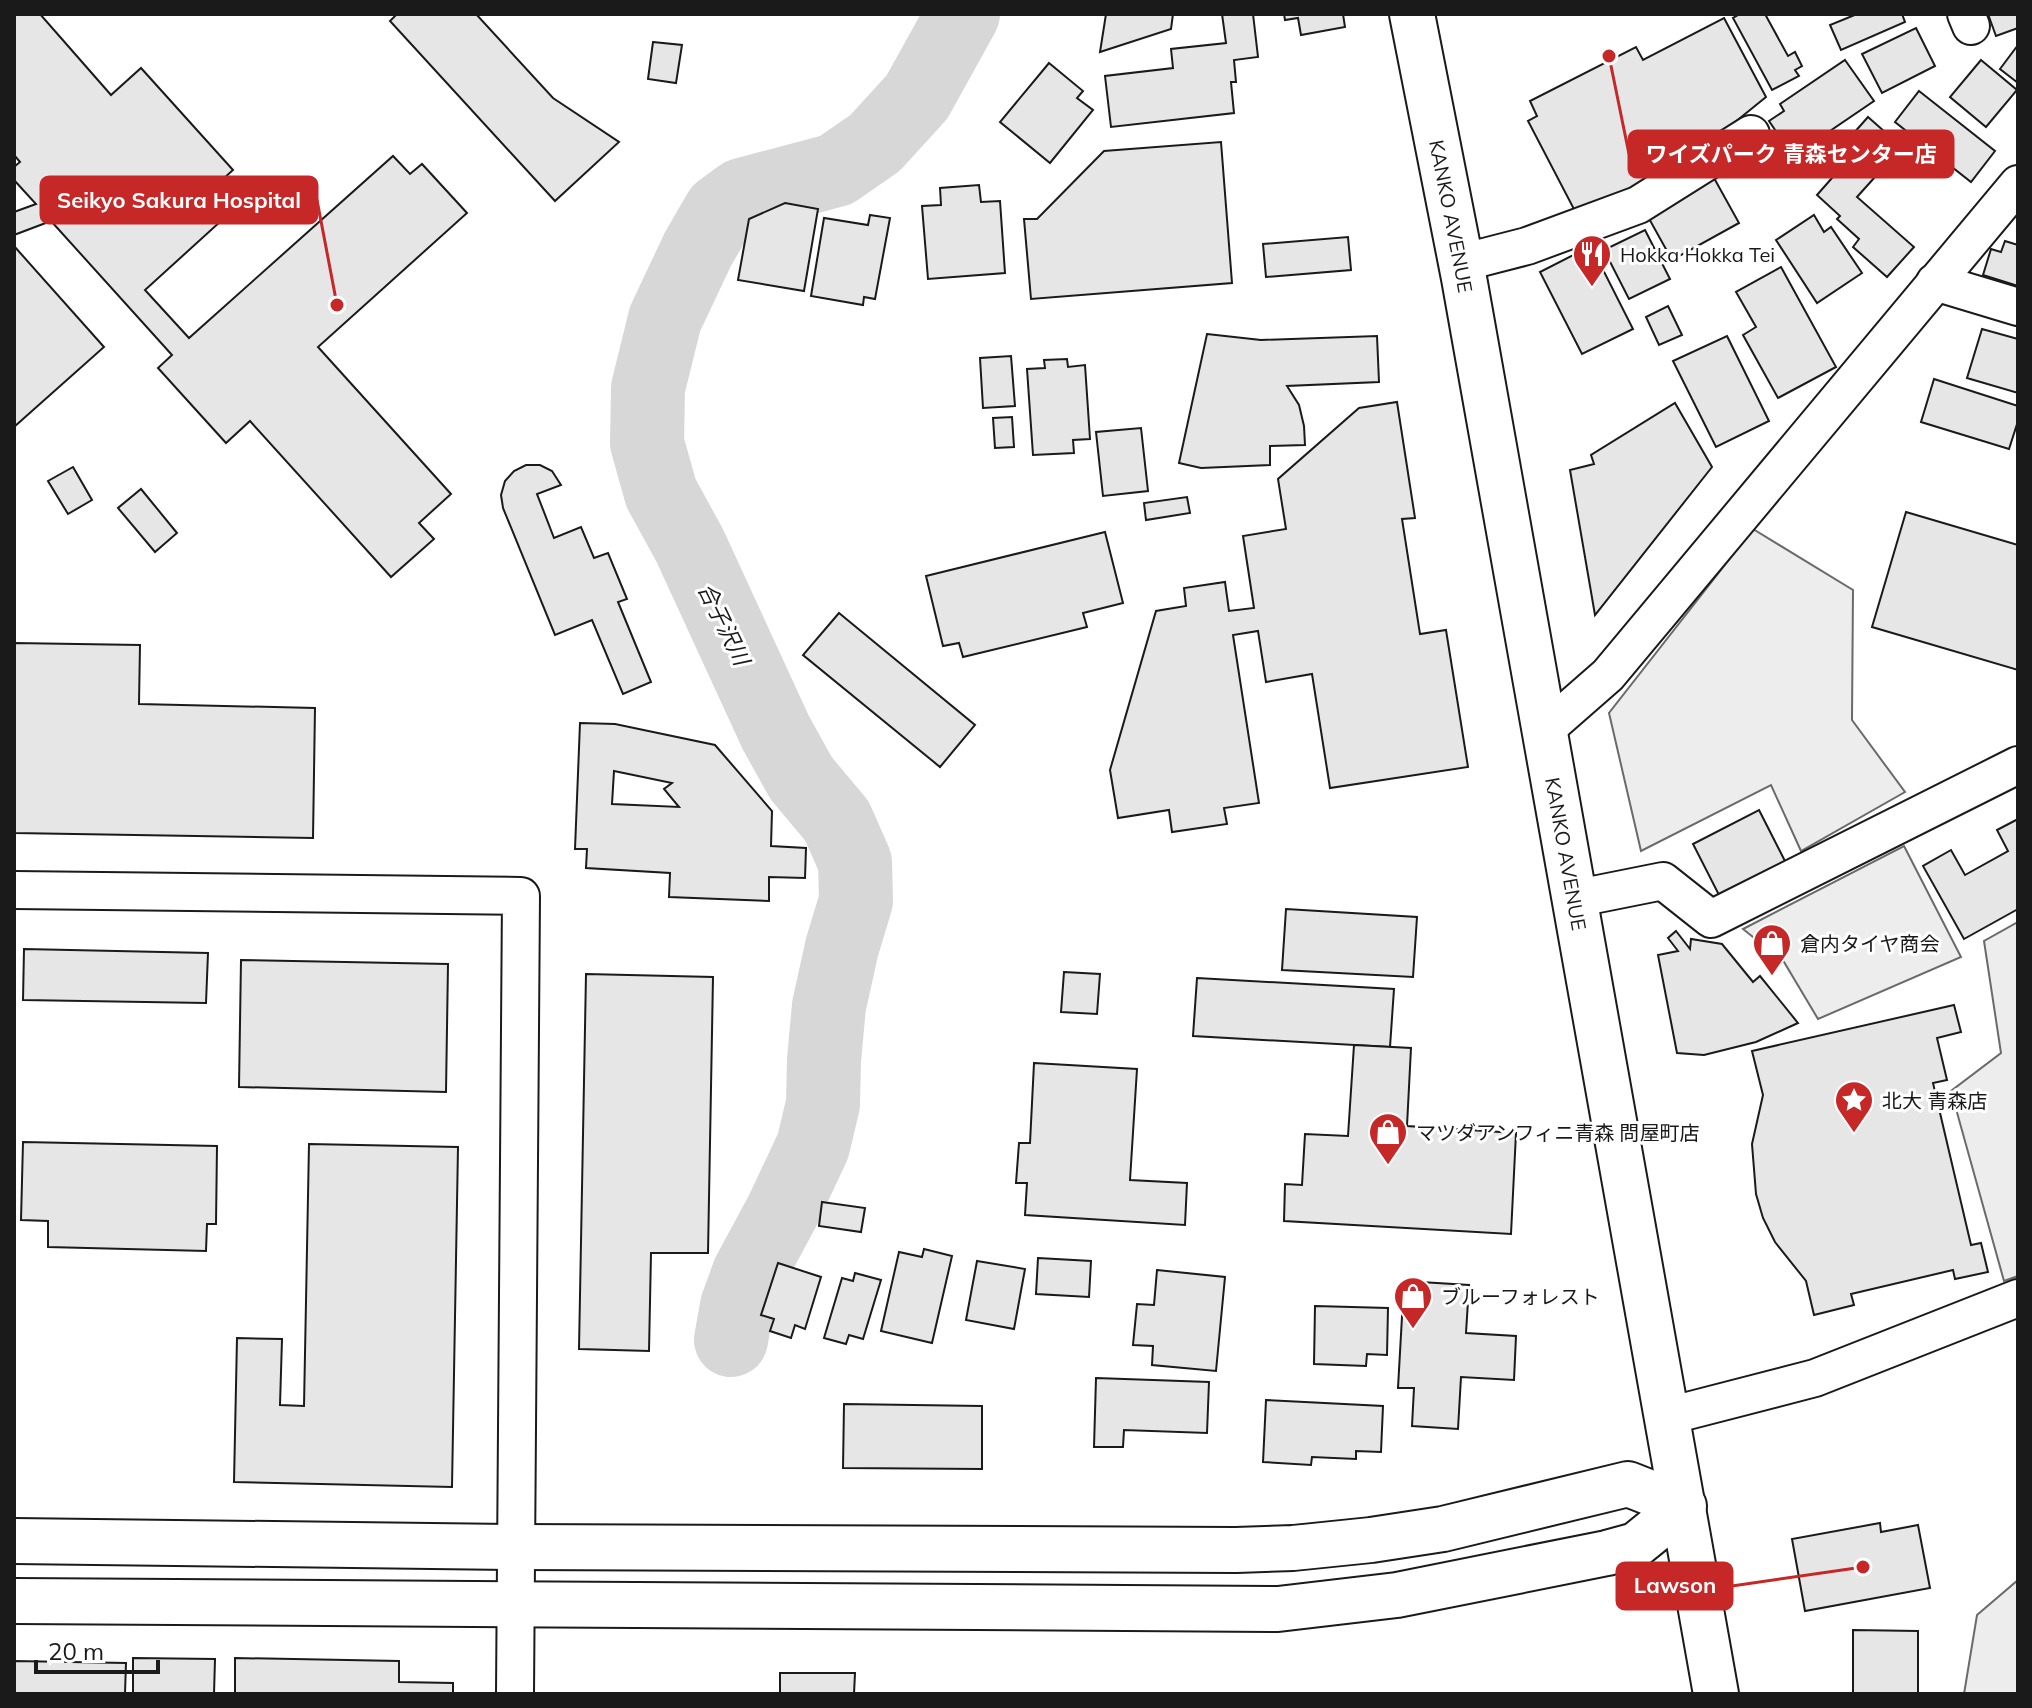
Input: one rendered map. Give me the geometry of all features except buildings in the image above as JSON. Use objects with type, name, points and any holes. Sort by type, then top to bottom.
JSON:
[{"type":"main road","name":"KANKO AVENUE","points":[[1412,14],[1461,263],[1716,1694]]},
{"type":"main road","points":[[14,1541],[517,1547],[1293,1548],[1443,1529],[1628,1484],[1684,1506],[1636,1545],[1607,1553],[1397,1595],[1278,1609],[14,1601]]},
{"type":"street","points":[[1461,263],[1527,246],[1638,205],[1751,134]]},
{"type":"street","points":[[1544,731],[1608,675],[2018,184]]},
{"type":"street","points":[[1935,282],[2018,307]]},
{"type":"street","points":[[1573,899],[1663,881],[1711,919],[2018,765]]},
{"type":"street","points":[[14,890],[521,896],[515,1694]]},
{"type":"street","points":[[1668,1416],[1815,1378],[2018,1298]]},
{"type":"shaded area","points":[[1753,529],[1853,590],[1852,720],[1905,792],[1801,851],[1771,785],[1641,851],[1609,713]]},
{"type":"shaded area","points":[[1904,846],[1961,957],[1818,1019],[1784,962],[1743,929]]},
{"type":"shaded area","points":[[2018,922],[2018,1276],[2004,1281],[1951,1091],[2001,1053],[1984,941]]},
{"type":"shaded area","points":[[2018,1580],[2018,1694],[1964,1694],[1977,1615]]},
{"type":"waterway","name":"合子沢川","points":[[731,1340],[737,1306],[749,1273],[813,1146],[823,1104],[829,1006],[856,901],[855,862],[837,821],[801,778],[776,733],[690,546],[661,493],[647,443],[648,388],[665,319],[720,211],[742,195],[836,170],[875,143],[917,97],[963,14]]},
{"type":"place","name":"ワイズパーク 青森センター店","points":[[1609,56]]},
{"type":"place","name":"Hokka Hokka Tei","points":[[1592,288]]},
{"type":"place","name":"Seikyo Sakura Hospital","points":[[337,305]]},
{"type":"place","name":"倉内タイヤ商会","points":[[1772,977]]},
{"type":"place","name":"北大 青森店","points":[[1854,1134]]},
{"type":"place","name":"マツダアンフィニ青森 問屋町店","points":[[1388,1166]]},
{"type":"place","name":"ブルーフォレスト","points":[[1413,1330]]},
{"type":"place","name":"Lawson","points":[[1863,1567]]}]
